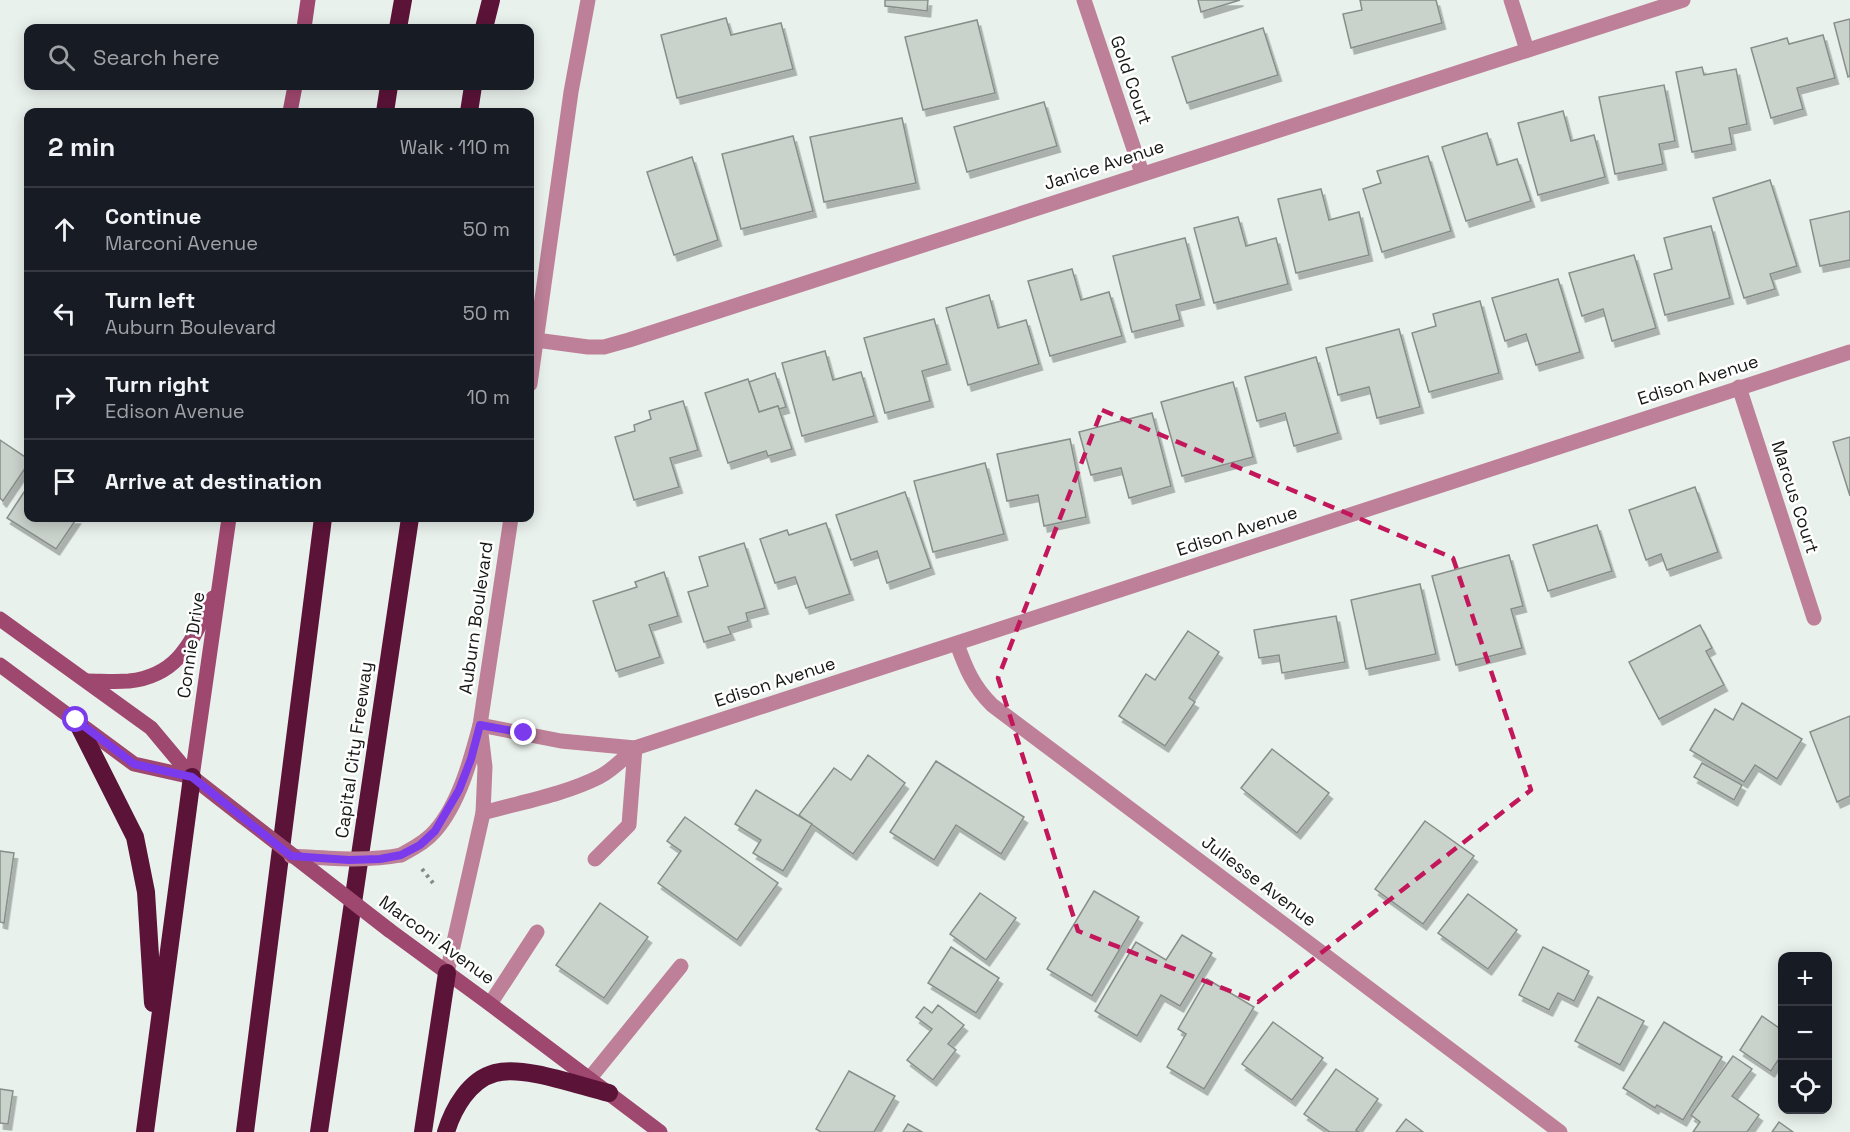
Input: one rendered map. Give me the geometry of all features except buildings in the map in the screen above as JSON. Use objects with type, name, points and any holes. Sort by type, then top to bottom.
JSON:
[{"type":"highway","points":[[399,24],[403,0]]},
{"type":"highway","points":[[485,24],[491,0]]},
{"type":"highway","points":[[386,108],[389,90]]},
{"type":"highway","points":[[470,108],[473,90]]},
{"type":"highway","points":[[245,1132],[322,522]]},
{"type":"highway","name":"Capital City Freeway","points":[[319,1132],[409,522]]},
{"type":"highway","points":[[76,720],[135,837],[146,892],[155,1054]]},
{"type":"highway","points":[[145,1132],[192,777]]},
{"type":"highway","points":[[423,1132],[447,973]]},
{"type":"highway","points":[[446,1132],[451,1116],[463,1096],[479,1081],[493,1073],[509,1071],[530,1073],[609,1093]]},
{"type":"main road","points":[[305,24],[308,0]]},
{"type":"main road","points":[[291,108],[294,90]]},
{"type":"main road","name":"Connie Drive","points":[[192,777],[228,522]]},
{"type":"main road","points":[[87,681],[129,681],[164,670],[179,660],[191,642],[219,587]]},
{"type":"main road","name":"Marconi Avenue","points":[[0,619],[151,728],[192,777],[291,856],[660,1132]]},
{"type":"main road","name":"Marconi Avenue","points":[[0,665],[134,764],[192,777]]},
{"type":"street","points":[[534,355],[571,92],[588,0]]},
{"type":"street","name":"Gold Court","points":[[1084,0],[1142,173]]},
{"type":"street","points":[[1511,0],[1527,50]]},
{"type":"street","name":"Janice Avenue","points":[[536,340],[588,347],[629,340],[1683,0]]},
{"type":"street","name":"Edison Avenue","points":[[480,725],[561,741],[635,748],[1850,352]]},
{"type":"street","name":"Marcus Court","points":[[1739,387],[1814,618]]},
{"type":"street","name":"Auburn Boulevard","points":[[291,856],[349,860],[380,859],[401,855],[420,845],[435,831],[445,817],[471,759],[480,725],[510,522]]},
{"type":"street","name":"Juliesse Avenue","points":[[957,644],[978,691],[992,705],[1560,1132]]},
{"type":"street","name":"Auburn Boulevard","points":[[447,973],[483,813],[484,767],[480,725]]},
{"type":"street","points":[[595,859],[629,825],[635,748]]},
{"type":"street","name":"Edison Avenue","points":[[483,813],[599,777],[635,748]]},
{"type":"street","points":[[490,1004],[537,932]]},
{"type":"street","points":[[590,1078],[681,966]]},
{"type":"path","points":[[418,864],[433,883]]},
{"type":"highlighted area","points":[[1102,410],[1453,558],[1531,790],[1258,1002],[1078,931],[998,678]]},
{"type":"route","points":[[76,720],[134,764],[192,777],[291,856],[349,860],[380,859],[401,855],[420,845],[435,831],[459,790],[471,759],[480,725],[524,733]]}]
